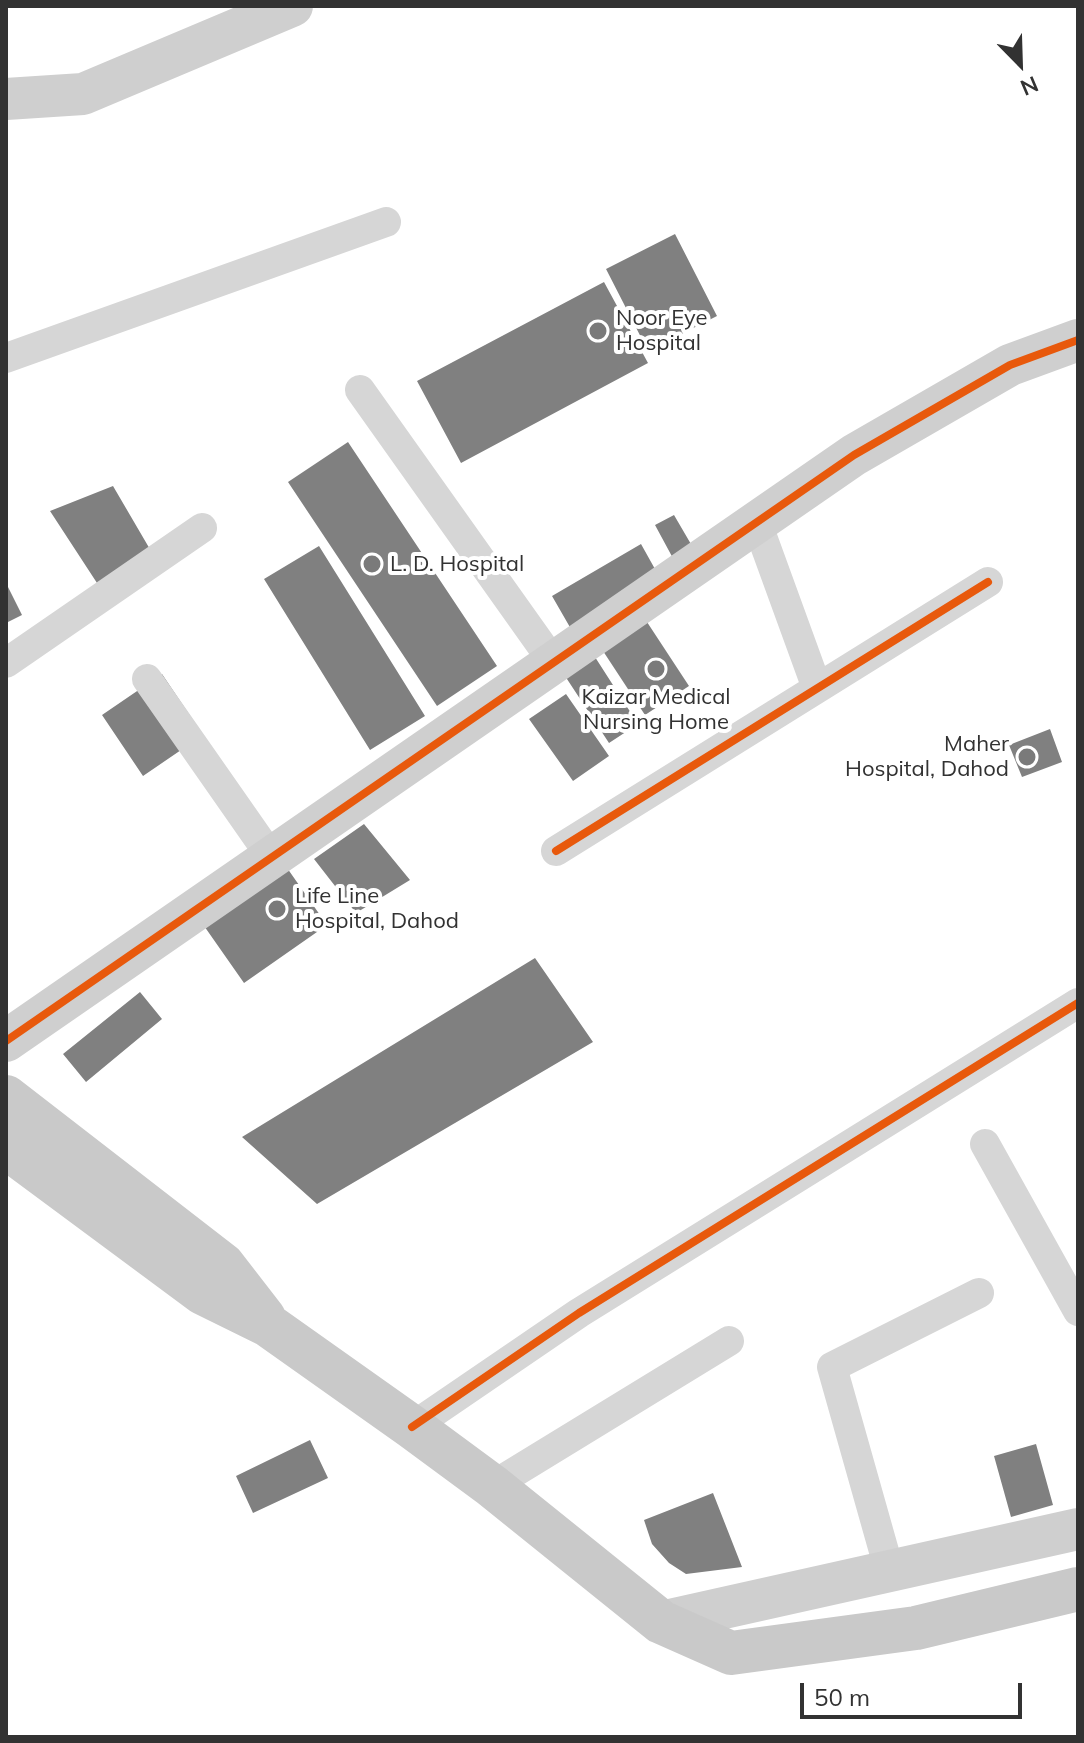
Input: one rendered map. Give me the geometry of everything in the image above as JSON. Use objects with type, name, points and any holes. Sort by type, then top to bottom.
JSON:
[{"type":"main road","points":[[6,1097],[223,1265],[268,1325]]},
{"type":"main road","points":[[6,1147],[203,1293],[268,1325],[412,1427],[492,1486],[661,1622],[731,1653],[916,1628],[1078,1589]]},
{"type":"street","points":[[6,99],[83,94],[292,6]]},
{"type":"street","points":[[6,358],[386,222]]},
{"type":"street","points":[[6,1041],[854,455],[1010,365],[1078,340]]},
{"type":"street","points":[[360,390],[554,663]]},
{"type":"street","points":[[757,523],[817,688]]},
{"type":"street","points":[[6,663],[202,528]]},
{"type":"street","points":[[556,851],[988,582]]},
{"type":"street","points":[[147,679],[272,858]]},
{"type":"street","points":[[412,1427],[579,1313],[1078,1003]]},
{"type":"street","points":[[985,1144],[1078,1311]]},
{"type":"street","points":[[889,1569],[832,1367],[979,1293]]},
{"type":"street","points":[[492,1486],[729,1341]]},
{"type":"street","points":[[661,1622],[1078,1529]]},
{"type":"building","points":[[675,234],[717,316],[648,351],[606,269]]},
{"type":"building","points":[[604,282],[648,363],[461,463],[417,381]]},
{"type":"building","points":[[348,442],[497,666],[437,706],[288,482]]},
{"type":"building","points":[[113,486],[151,551],[97,583],[50,511]]},
{"type":"building","points":[[674,515],[695,551],[675,562],[655,525]]},
{"type":"building","points":[[641,544],[660,578],[571,629],[552,596]]},
{"type":"building","points":[[319,546],[425,716],[370,750],[264,579]]},
{"type":"building","points":[[6,583],[22,615],[6,623]]},
{"type":"building","points":[[647,622],[689,686],[645,715],[603,651]]},
{"type":"building","points":[[595,657],[638,724],[609,743],[565,676]]},
{"type":"building","points":[[162,674],[203,735],[143,776],[102,715]]},
{"type":"building","points":[[566,694],[609,756],[573,781],[529,719]]},
{"type":"building","points":[[1050,729],[1062,762],[1022,777],[1009,745]]},
{"type":"building","points":[[364,824],[410,880],[356,913],[314,859]]},
{"type":"building","points":[[285,865],[327,925],[244,983],[202,923]]},
{"type":"building","points":[[535,958],[593,1042],[317,1204],[242,1137]]},
{"type":"building","points":[[140,992],[162,1019],[86,1082],[63,1054]]},
{"type":"building","points":[[310,1440],[328,1478],[253,1513],[236,1476]]},
{"type":"building","points":[[1036,1444],[1053,1505],[1011,1517],[994,1456]]},
{"type":"building","points":[[713,1493],[742,1567],[686,1574],[669,1563],[652,1544],[644,1520]]},
{"type":"cycle path","points":[[6,1041],[854,455],[1010,365],[1078,340]]},
{"type":"cycle path","points":[[556,851],[988,582]]},
{"type":"cycle path","points":[[412,1427],[579,1313],[1078,1003]]},
{"type":"place","name":"Noor Eye Hospital","points":[[598,331]]},
{"type":"place","name":"L. D. Hospital","points":[[372,564]]},
{"type":"place","name":"Kaizar Medical Nursing Home","points":[[656,669]]},
{"type":"place","name":"Maher Hospital, Dahod","points":[[1027,757]]},
{"type":"place","name":"Life Line Hospital, Dahod","points":[[277,909]]}]
